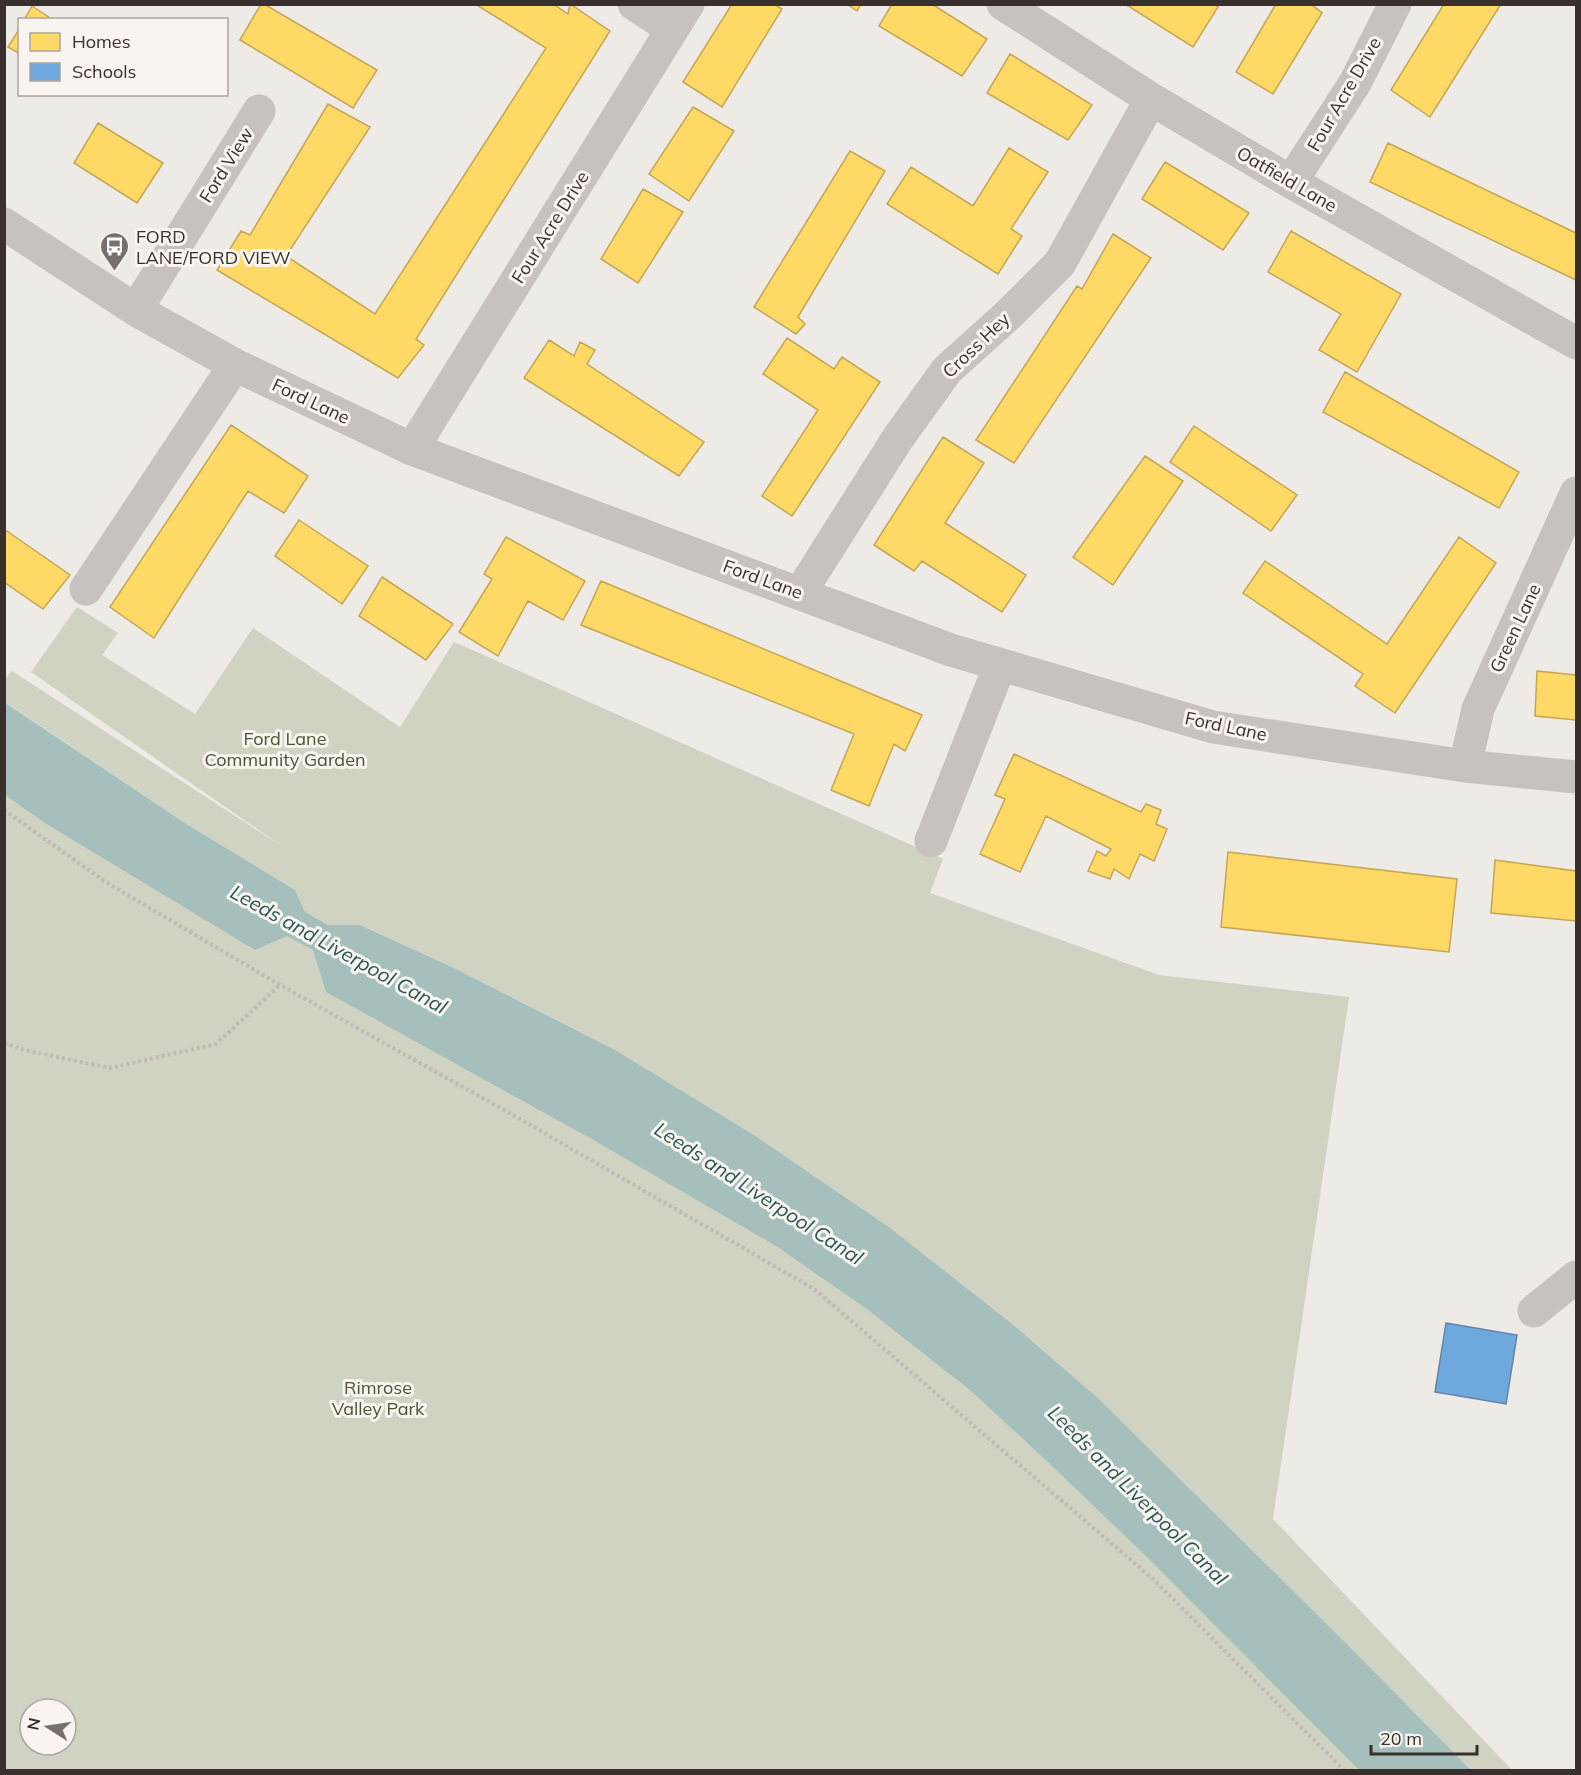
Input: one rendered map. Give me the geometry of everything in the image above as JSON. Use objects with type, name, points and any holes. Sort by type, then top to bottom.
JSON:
[{"type":"street","points":[[633,4],[680,17]]},
{"type":"street","name":"Oatfield Lane","points":[[1003,4],[1151,99],[1291,182],[1576,344]]},
{"type":"street","name":"Four Acre Drive","points":[[1291,182],[1355,83],[1395,4]]},
{"type":"street","name":"Four Acre Drive","points":[[412,449],[680,17]]},
{"type":"street","name":"Cross Hey","points":[[800,593],[898,438],[947,370],[1008,315],[1060,263],[1151,99]]},
{"type":"street","name":"Ford View","points":[[136,310],[260,111]]},
{"type":"street","name":"Ford Lane","points":[[4,224],[136,310],[235,365],[412,449],[951,650],[1213,727],[1465,766],[1576,777]]},
{"type":"street","points":[[86,589],[235,365]]},
{"type":"street","name":"Green Lane","points":[[1465,766],[1478,709],[1576,493]]},
{"type":"street","points":[[931,841],[1000,665]]},
{"type":"street","points":[[1534,1311],[1576,1277]]},
{"type":"path","points":[[4,810],[104,881],[280,985],[506,1111],[814,1290],[1152,1578],[1344,1770]]},
{"type":"path","points":[[4,1043],[24,1050],[110,1068],[216,1044],[280,985]]},
{"type":"green space","name":"Ford Lane Community Garden","points":[[77,607],[118,633],[102,655],[195,714],[253,628],[400,727],[454,642],[943,859],[930,893],[1159,975],[1349,997],[1273,1519],[1512,1770],[1471,1770],[1100,1400],[615,1050],[454,968],[360,925],[328,925],[305,912],[295,890],[188,825],[5,702],[5,679],[12,671],[283,847],[31,672]]},
{"type":"green space","name":"Rimrose Valley Park","points":[[5,744],[814,1225],[1414,1770],[5,1770]]},
{"type":"water","name":"Leeds and Liverpool Canal","points":[[4,702],[188,825],[295,890],[305,912],[328,925],[360,925],[454,968],[615,1050],[752,1134],[890,1228],[1012,1324],[1100,1400],[1471,1770],[1359,1770],[1147,1557],[1049,1463],[970,1390],[867,1309],[776,1246],[590,1138],[326,992],[313,950],[287,936],[255,950],[45,823],[5,795]]},
{"type":"building: Homes","points":[[261,4],[377,70],[353,108],[240,40]]},
{"type":"building: Homes","points":[[475,4],[553,4],[568,14],[570,4],[610,31],[416,339],[424,345],[398,378],[217,270],[241,231],[250,235],[328,104],[370,127],[286,256],[375,314],[546,48]]},
{"type":"building: Homes","points":[[732,4],[774,4],[782,9],[722,107],[683,82]]},
{"type":"building: Homes","points":[[847,4],[861,4],[857,11]]},
{"type":"building: Homes","points":[[892,4],[932,4],[987,39],[962,76],[879,26]]},
{"type":"building: Homes","points":[[1125,4],[1214,4],[1218,7],[1193,47]]},
{"type":"building: Homes","points":[[1276,4],[1311,4],[1322,13],[1273,94],[1236,72]]},
{"type":"building: Homes","points":[[1444,4],[1501,4],[1430,117],[1391,90]]},
{"type":"building: Homes","points":[[32,6],[50,18],[25,18]]},
{"type":"building: Homes","points":[[18,31],[18,53],[8,47]]},
{"type":"building: Homes","points":[[1010,54],[1092,105],[1068,140],[987,93]]},
{"type":"building: Homes","points":[[693,107],[734,131],[689,201],[649,174]]},
{"type":"building: Homes","points":[[98,123],[163,163],[137,203],[74,163]]},
{"type":"building: Homes","points":[[1388,143],[1576,233],[1576,280],[1370,182]]},
{"type":"building: Homes","points":[[1009,148],[1048,172],[1011,229],[1022,236],[998,274],[887,204],[911,167],[973,206]]},
{"type":"building: Homes","points":[[850,151],[885,171],[798,317],[805,324],[796,334],[754,307]]},
{"type":"building: Homes","points":[[1165,162],[1249,213],[1223,250],[1142,199]]},
{"type":"building: Homes","points":[[643,189],[683,212],[638,283],[601,259]]},
{"type":"building: Homes","points":[[1291,231],[1401,294],[1357,372],[1319,350],[1341,314],[1268,272]]},
{"type":"building: Homes","points":[[1113,234],[1151,258],[1014,463],[976,440],[1077,286],[1082,289]]},
{"type":"building: Homes","points":[[787,338],[834,369],[842,357],[880,382],[792,516],[762,496],[818,410],[763,374]]},
{"type":"building: Homes","points":[[549,340],[574,356],[580,342],[595,350],[587,364],[704,442],[679,476],[524,378]]},
{"type":"building: Homes","points":[[1345,372],[1519,472],[1499,508],[1323,412]]},
{"type":"building: Homes","points":[[231,425],[308,476],[284,513],[248,491],[154,638],[110,607]]},
{"type":"building: Homes","points":[[1194,426],[1297,495],[1271,531],[1170,462]]},
{"type":"building: Homes","points":[[943,437],[984,463],[945,523],[1026,575],[1002,612],[922,561],[914,571],[874,545]]},
{"type":"building: Homes","points":[[1145,456],[1183,481],[1113,585],[1073,557]]},
{"type":"building: Homes","points":[[299,520],[368,566],[342,604],[275,556]]},
{"type":"building: Homes","points":[[4,529],[70,575],[43,609],[4,582]]},
{"type":"building: Homes","points":[[506,537],[585,581],[563,620],[528,601],[498,656],[459,632],[492,579],[484,574]]},
{"type":"building: Homes","points":[[1459,537],[1496,563],[1395,713],[1355,686],[1363,674],[1243,593],[1265,561],[1387,644]]},
{"type":"building: Homes","points":[[382,577],[453,624],[426,660],[359,616]]},
{"type":"building: Homes","points":[[601,581],[922,715],[905,751],[894,744],[869,806],[831,790],[854,734],[581,625]]},
{"type":"building: Homes","points":[[1537,671],[1576,675],[1576,720],[1535,716]]},
{"type":"building: Homes","points":[[1014,754],[1141,812],[1146,804],[1161,810],[1156,824],[1167,829],[1154,861],[1140,854],[1129,879],[1114,869],[1110,879],[1088,871],[1097,851],[1106,856],[1111,849],[1046,816],[1020,872],[980,854],[1005,799],[995,795]]},
{"type":"building: Homes","points":[[1228,852],[1457,879],[1449,952],[1221,927]]},
{"type":"building: Homes","points":[[1495,860],[1576,871],[1576,921],[1491,913]]},
{"type":"building: Schools","points":[[1446,1323],[1517,1335],[1506,1404],[1435,1392]]},
{"type":"place","name":"FORD LANE/FORD VIEW","points":[[115,272]]}]
